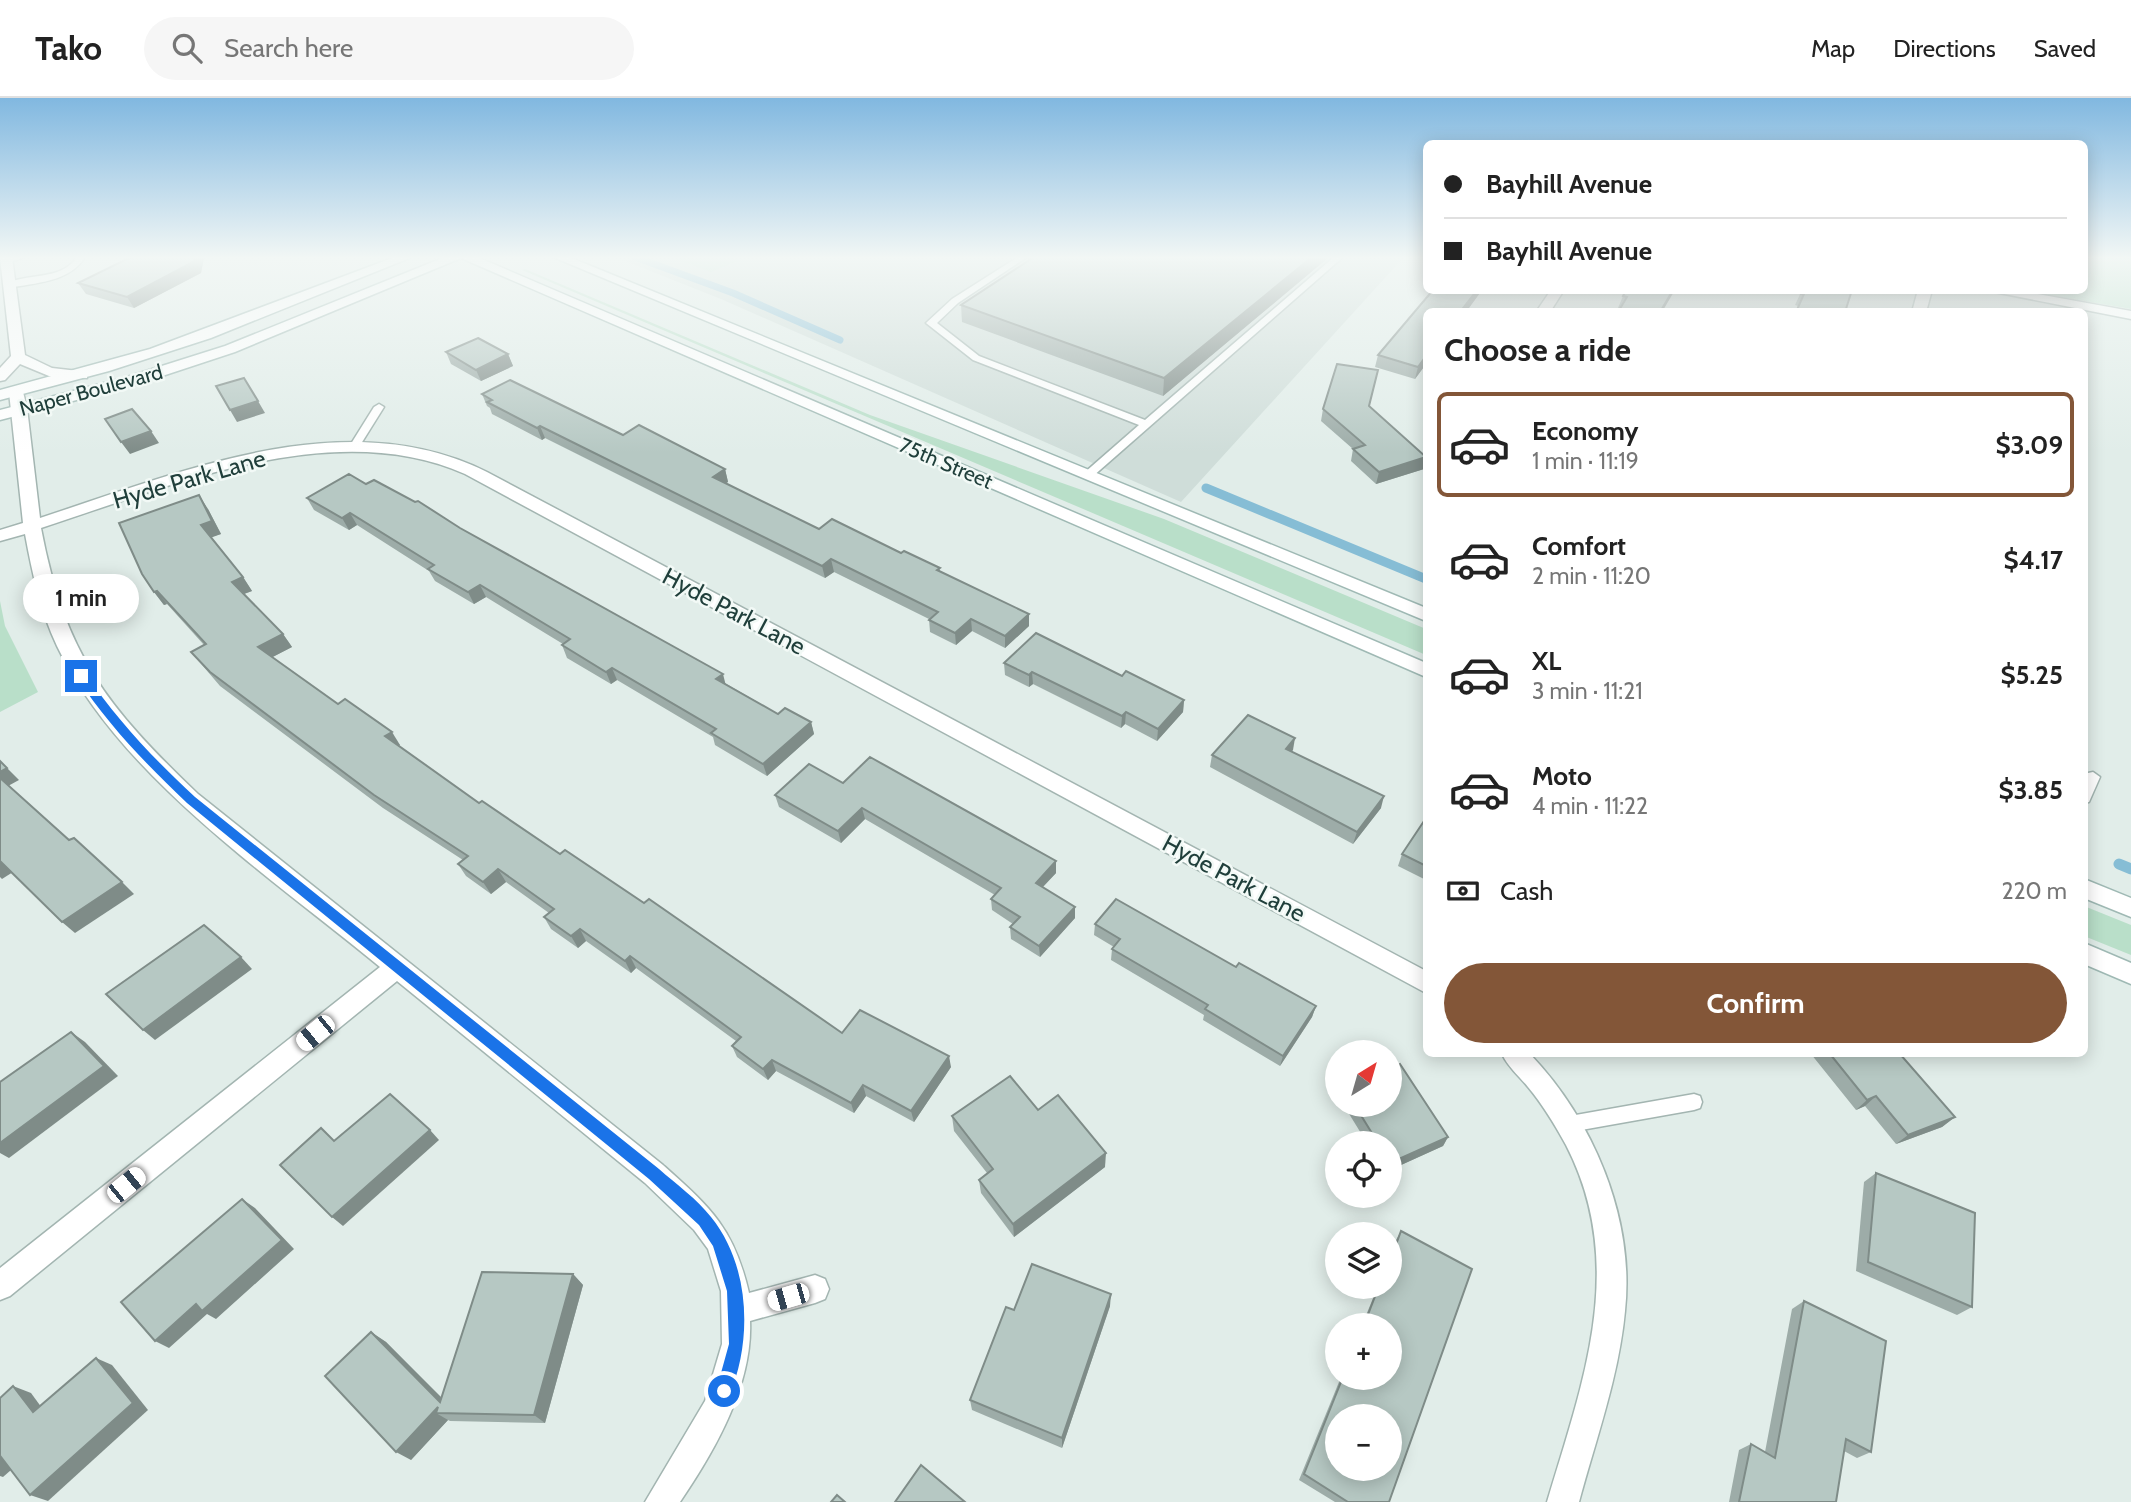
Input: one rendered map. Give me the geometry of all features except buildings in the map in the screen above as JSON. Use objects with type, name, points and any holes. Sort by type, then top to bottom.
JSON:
[{"type":"street","points":[[13,323],[18,357],[7,398],[53,619],[71,659],[109,717],[142,754],[191,800],[654,1174],[704,1220],[727,1261],[735,1291],[737,1344],[718,1407],[680,1475],[661,1502]]},
{"type":"street","name":"Naper Boulevard","points":[[7,398],[242,323]]},
{"type":"street","name":"Naper Boulevard","points":[[7,398],[206,357],[297,323]]},
{"type":"street","name":"75th Street","points":[[619,323],[1423,669]]},
{"type":"street","name":"75th Street","points":[[718,323],[1423,614]]},
{"type":"street","points":[[18,357],[49,372],[82,375]]},
{"type":"street","name":"Hyde Park Lane","points":[[0,536],[211,468],[270,455],[354,447],[402,452],[457,464],[1423,981]]},
{"type":"street","points":[[2088,890],[2131,908]]},
{"type":"street","points":[[2088,955],[2131,974]]},
{"type":"street","points":[[0,1286],[397,967]]},
{"type":"street","points":[[1517,1057],[1556,1102],[1570,1124],[1600,1198],[1611,1264],[1611,1308],[1599,1376],[1563,1502]]},
{"type":"street","points":[[736,1311],[815,1289]]},
{"type":"lane","points":[[932,323],[976,358],[1146,424]]},
{"type":"lane","points":[[1088,475],[1263,323]]},
{"type":"lane","points":[[354,447],[379,407]]},
{"type":"lane","points":[[2088,789],[2093,777]]},
{"type":"lane","points":[[1570,1124],[1694,1102]]},
{"type":"shaded area","points":[[774,323],[1344,323],[1181,502]]},
{"type":"green space","points":[[645,323],[651,323],[870,415],[1164,519],[1423,628],[1423,654]]},
{"type":"green space","points":[[0,601],[5,626],[38,692],[0,712]]},
{"type":"green space","points":[[2088,908],[2131,925],[2131,955],[2088,938]]},
{"type":"waterway","points":[[800,323],[840,340]]},
{"type":"waterway","points":[[1206,488],[1423,578]]},
{"type":"waterway","points":[[2119,864],[2131,869]]},
{"type":"route","points":[[81,676],[109,717],[142,754],[191,800],[654,1174],[704,1220],[719,1242],[735,1291],[737,1344],[724,1391]]}]
